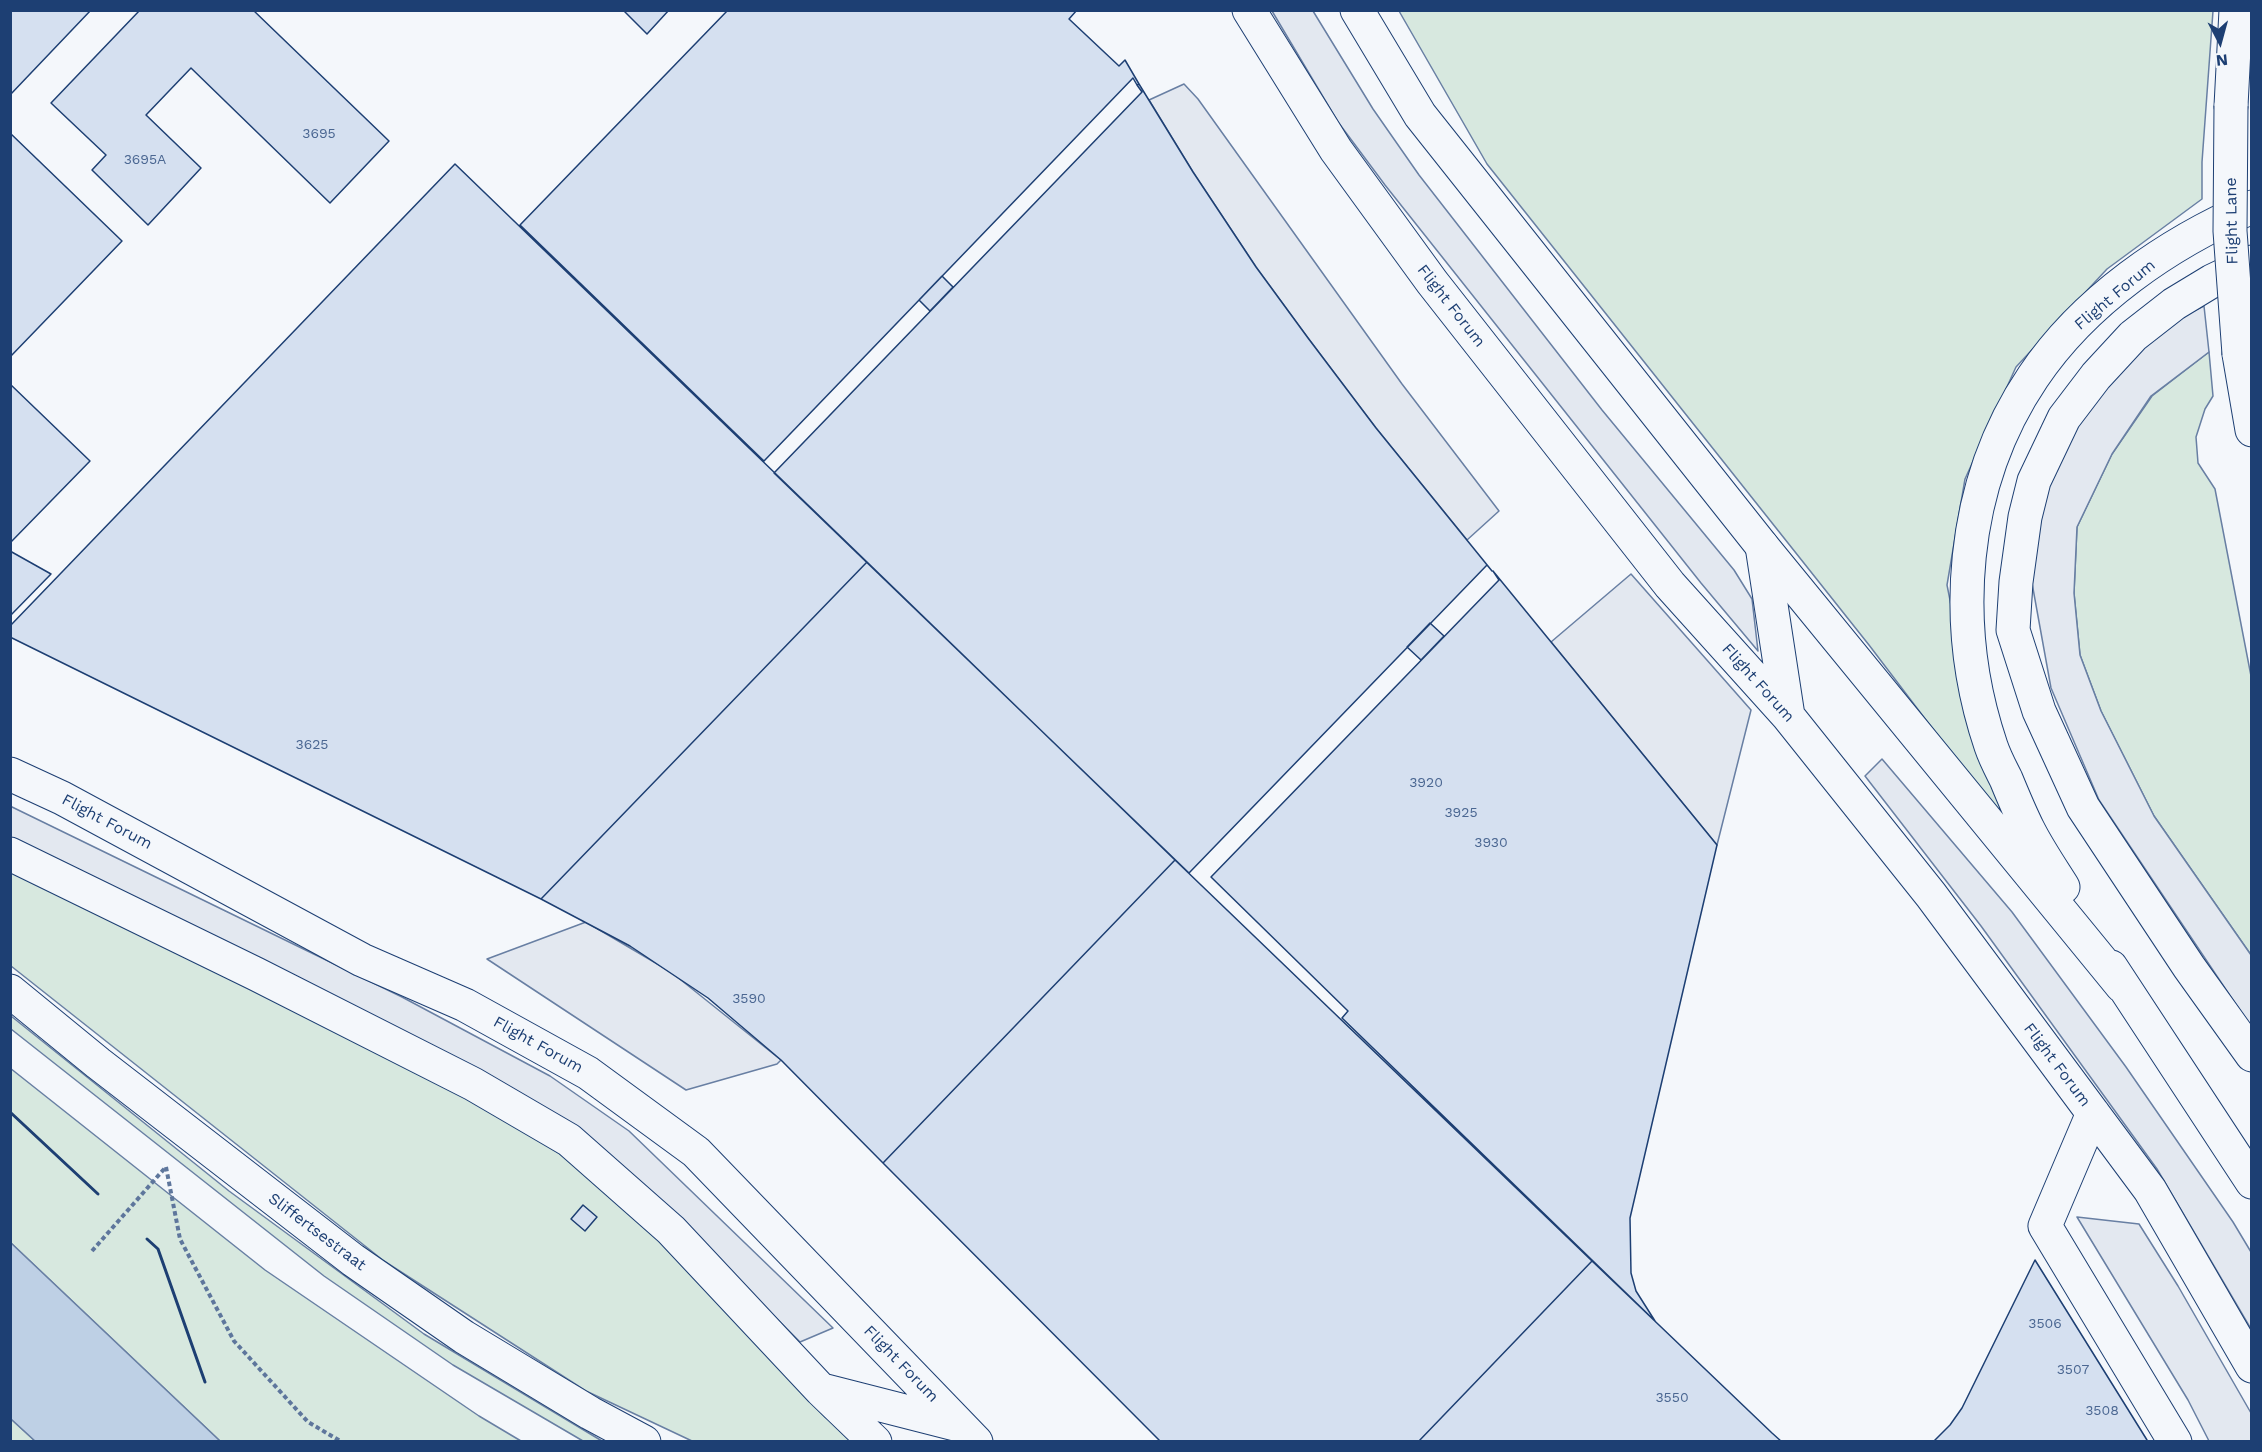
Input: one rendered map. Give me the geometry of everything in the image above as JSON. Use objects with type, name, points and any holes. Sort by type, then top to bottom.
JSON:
[{"type":"street","name":"Flight Forum","points":[[1249,10],[1336,150],[1432,282],[1670,585],[1788,716],[1931,895],[2150,1190],[2252,1366]]},
{"type":"street","name":"Flight Forum","points":[[1357,10],[1420,115],[1762,546],[2122,986]]},
{"type":"street","name":"Flight Lane","points":[[2236,10],[2231,106],[2230,231],[2239,354],[2252,430]]},
{"type":"street","name":"Flight Forum","points":[[2252,207],[2200,231],[2151,263],[2092,310],[2033,376],[1998,440],[1984,483],[1969,550],[1966,616],[1977,695],[1991,747],[2028,830],[2122,986],[2252,1182]]},
{"type":"street","points":[[2252,262],[2212,280],[2174,304],[2133,336],[2096,376],[2064,418],[2034,481],[2025,517],[2016,582],[2013,630],[2039,711],[2083,807],[2189,967],[2252,1055]]},
{"type":"street","points":[[1762,546],[1788,716]]},
{"type":"street","name":"Flight Forum","points":[[10,774],[62,798],[362,960],[465,1005],[588,1073],[696,1152],[965,1436]]},
{"type":"street","points":[[10,854],[256,974],[473,1084],[569,1140],[670,1230],[821,1390],[875,1442]]},
{"type":"street","name":"Sliffertsestraat","points":[[10,991],[98,1063],[353,1260],[464,1337],[590,1413],[644,1442]]},
{"type":"street","points":[[2093,1113],[2045,1226],[2175,1442]]},
{"type":"street","points":[[821,1390],[965,1436]]},
{"type":"path","points":[[92,1251],[166,1167],[180,1239],[234,1341],[308,1422],[342,1442]]},
{"type":"shaded area","points":[[1272,11],[1313,11],[1373,109],[1419,175],[1602,410],[1734,570],[1752,599],[1758,651],[1701,583],[1385,185],[1338,122]]},
{"type":"shaded area","points":[[1399,11],[2213,11],[2202,162],[2202,199],[2107,269],[2016,367],[1965,479],[1947,585],[1973,715],[2005,824],[1869,645],[1487,164]]},
{"type":"shaded area","points":[[1184,84],[1198,99],[1402,384],[1499,511],[1467,540],[1376,428],[1308,338],[1256,267],[1193,172],[1149,100]]},
{"type":"shaded area","points":[[2204,306],[2209,352],[2151,396],[2112,454],[2077,527],[2074,593],[2080,655],[2101,711],[2154,816],[2251,955],[2251,1027],[2099,800],[2051,688],[2032,583],[2046,475],[2094,397],[2159,328]]},
{"type":"shaded area","points":[[2209,352],[2213,396],[2205,409],[2196,437],[2198,463],[2215,489],[2251,676],[2251,955],[2154,816],[2101,711],[2080,655],[2074,593],[2077,527],[2112,454],[2152,396]]},
{"type":"shaded area","points":[[1631,574],[1751,710],[1717,845],[1551,642]]},
{"type":"shaded area","points":[[1882,759],[2012,912],[2126,1067],[2233,1222],[2251,1252],[2251,1329],[2157,1169],[1981,926],[1865,776]]},
{"type":"shaded area","points":[[10,806],[402,997],[550,1076],[629,1131],[833,1328],[800,1342],[683,1225],[607,1158],[11,839]]},
{"type":"shaded area","points":[[10,867],[466,1093],[582,1168],[680,1261],[825,1417],[866,1441],[692,1441],[586,1391],[384,1261],[11,966]]},
{"type":"shaded area","points":[[586,922],[671,972],[781,1060],[777,1064],[686,1090],[487,959]]},
{"type":"shaded area","points":[[11,1016],[229,1191],[424,1334],[602,1441],[583,1441],[453,1365],[324,1276],[11,1029]]},
{"type":"shaded area","points":[[10,1068],[265,1270],[479,1416],[521,1441],[220,1441],[11,1243]]},
{"type":"shaded area","points":[[2077,1217],[2139,1224],[2178,1286],[2251,1413],[2251,1441],[2209,1441],[2188,1400]]},
{"type":"shaded area","points":[[11,1419],[35,1441],[11,1441]]},
{"type":"water","points":[[10,1243],[220,1441],[35,1441],[11,1419]]},
{"type":"building","points":[[10,10],[91,10],[10,95]]},
{"type":"building","points":[[140,10],[253,10],[389,141],[330,203],[191,68],[146,115],[201,168],[148,225],[92,170],[106,155],[51,103]]},
{"type":"building","points":[[623,10],[669,10],[647,34]]},
{"type":"building","points":[[728,10],[1077,10],[1069,19],[1119,66],[1125,60],[1139,84],[1137,85],[1133,78],[764,461],[520,225]]},
{"type":"building","points":[[1139,84],[1193,172],[1256,267],[1376,428],[1492,571],[1487,565],[1189,873],[774,473],[1142,92],[1137,85]]},
{"type":"building","points":[[10,133],[122,241],[10,357]]},
{"type":"building","points":[[455,164],[867,562],[541,899],[10,637],[10,626]]},
{"type":"building","points":[[942,276],[953,287],[930,311],[919,300]]},
{"type":"building","points":[[10,384],[90,461],[10,543]]},
{"type":"building","points":[[10,551],[51,574],[10,616]]},
{"type":"building","points":[[867,562],[1175,860],[883,1163],[781,1060],[708,998],[630,946],[541,899]]},
{"type":"building","points":[[1493,571],[1717,845],[1630,1218],[1631,1273],[1636,1291],[1655,1321],[1342,1018],[1348,1011],[1211,877],[1499,580]]},
{"type":"building","points":[[1430,623],[1444,636],[1421,660],[1407,647]]},
{"type":"building","points":[[1175,860],[1592,1261],[1418,1442],[1161,1442],[883,1163]]},
{"type":"building","points":[[583,1205],[597,1217],[585,1231],[571,1219]]},
{"type":"building","points":[[2035,1260],[2148,1442],[1933,1442],[1950,1425],[1962,1408]]},
{"type":"building","points":[[1592,1261],[1772,1433],[1782,1442],[1418,1442]]},
{"type":"wall","points":[[10,1112],[98,1194]]},
{"type":"wall","points":[[147,1239],[158,1249],[205,1382]]}]
